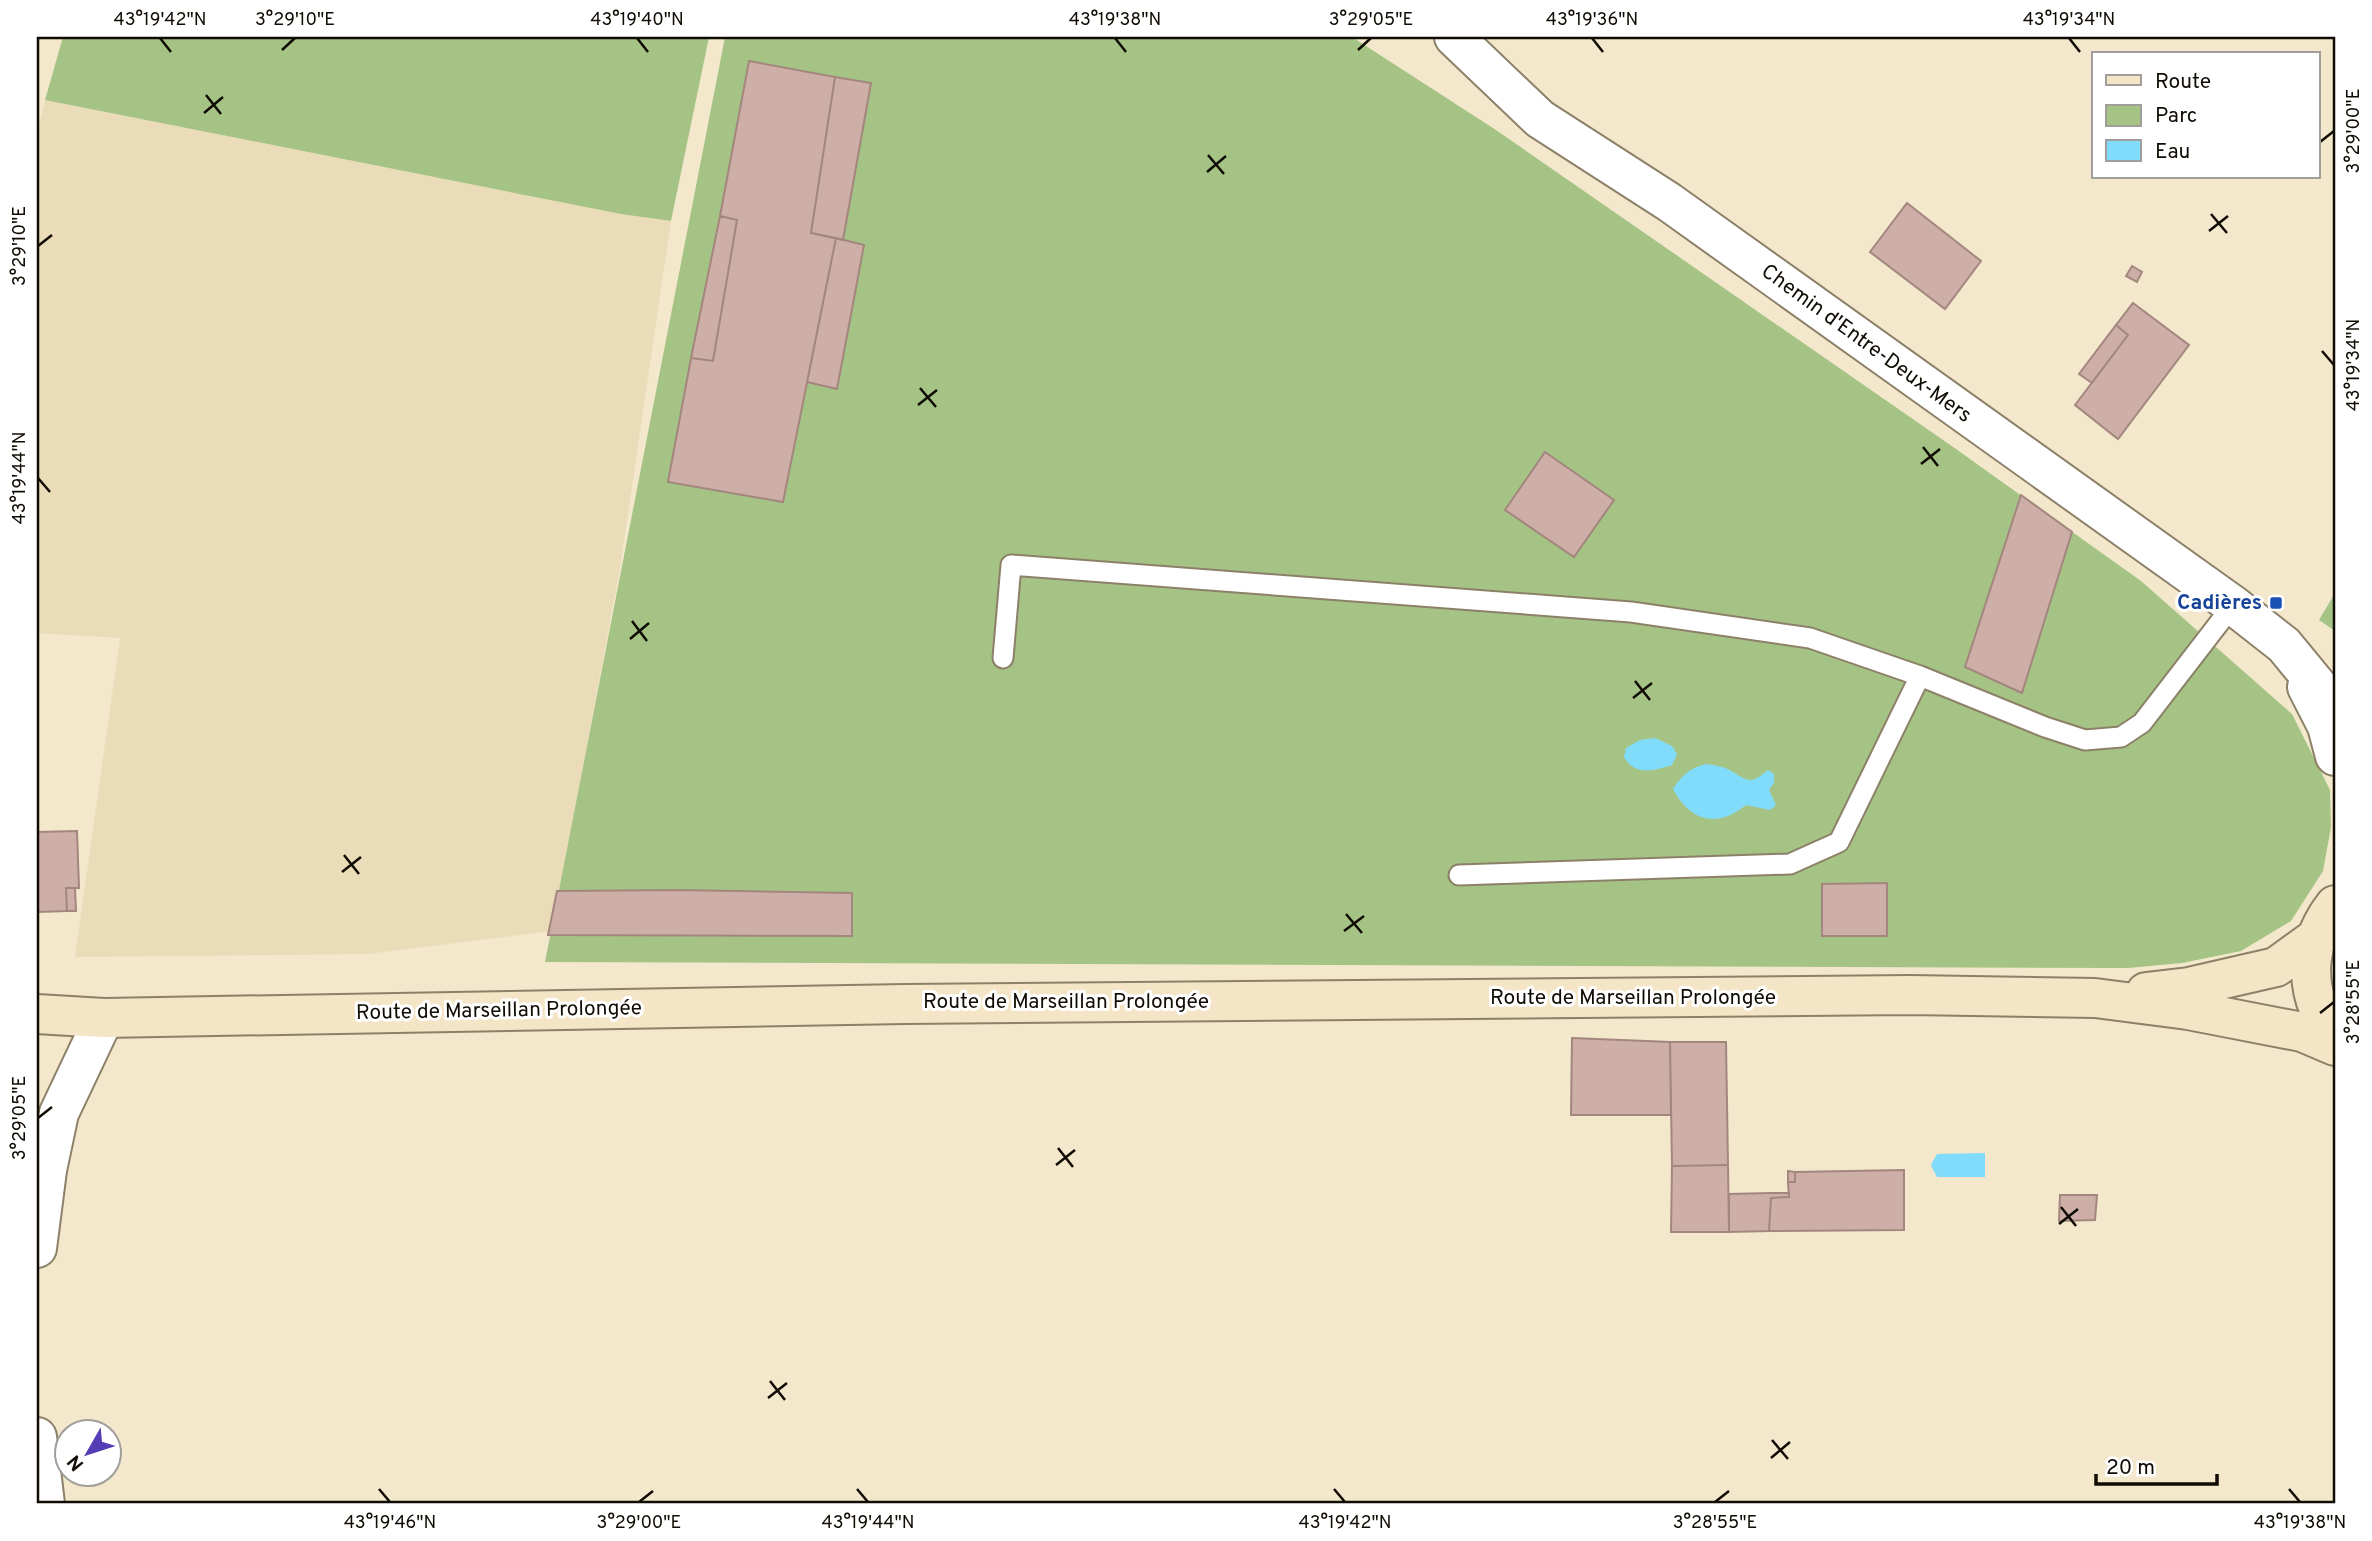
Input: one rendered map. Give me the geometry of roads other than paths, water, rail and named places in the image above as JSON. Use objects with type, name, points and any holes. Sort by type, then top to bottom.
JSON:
[{"type":"main road","points":[[2335,905],[2325,918],[2316,938],[2310,971],[2316,1003],[2335,1036]]},
{"type":"main road","name":"Route de Marseillan Prolongée","points":[[2095,998],[2189,987],[2276,967],[2316,938]]},
{"type":"main road","name":"Route de Marseillan Prolongée","points":[[37,1014],[104,1018],[905,1004],[1910,995],[2095,998],[2188,1010],[2302,1032],[2335,1046]]},
{"type":"street","name":"Chemin d'Entre-Deux-Mers","points":[[1454,37],[1540,119],[1669,202],[2233,605],[2284,645],[2335,707]]},
{"type":"street","name":"Chemin d'Entre-Deux-Mers","points":[[2284,645],[2327,726],[2335,755]]},
{"type":"street","points":[[37,1248],[47,1170],[59,1114],[104,1018]]},
{"type":"street","points":[[37,1437],[45,1504]]},
{"type":"lane","points":[[1003,659],[1011,565],[1631,612],[1810,638],[1920,676],[2045,727],[2085,740],[2121,737],[2142,723],[2233,605]]},
{"type":"lane","points":[[1459,875],[1790,864],[1839,842],[1920,676]]},
{"type":"water","points":[[1655,738],[1672,746],[1677,754],[1672,765],[1645,770],[1628,763],[1624,757],[1626,748],[1640,740]]},
{"type":"water","points":[[1706,764],[1730,770],[1751,780],[1768,770],[1774,774],[1774,783],[1769,790],[1776,805],[1770,810],[1746,805],[1735,813],[1715,819],[1696,814],[1680,800],[1673,789],[1687,773]]},
{"type":"water","points":[[1985,1153],[1985,1177],[1937,1177],[1931,1166],[1937,1154]]},
{"type":"place","name":"Cadières","points":[[2276,603]]}]
